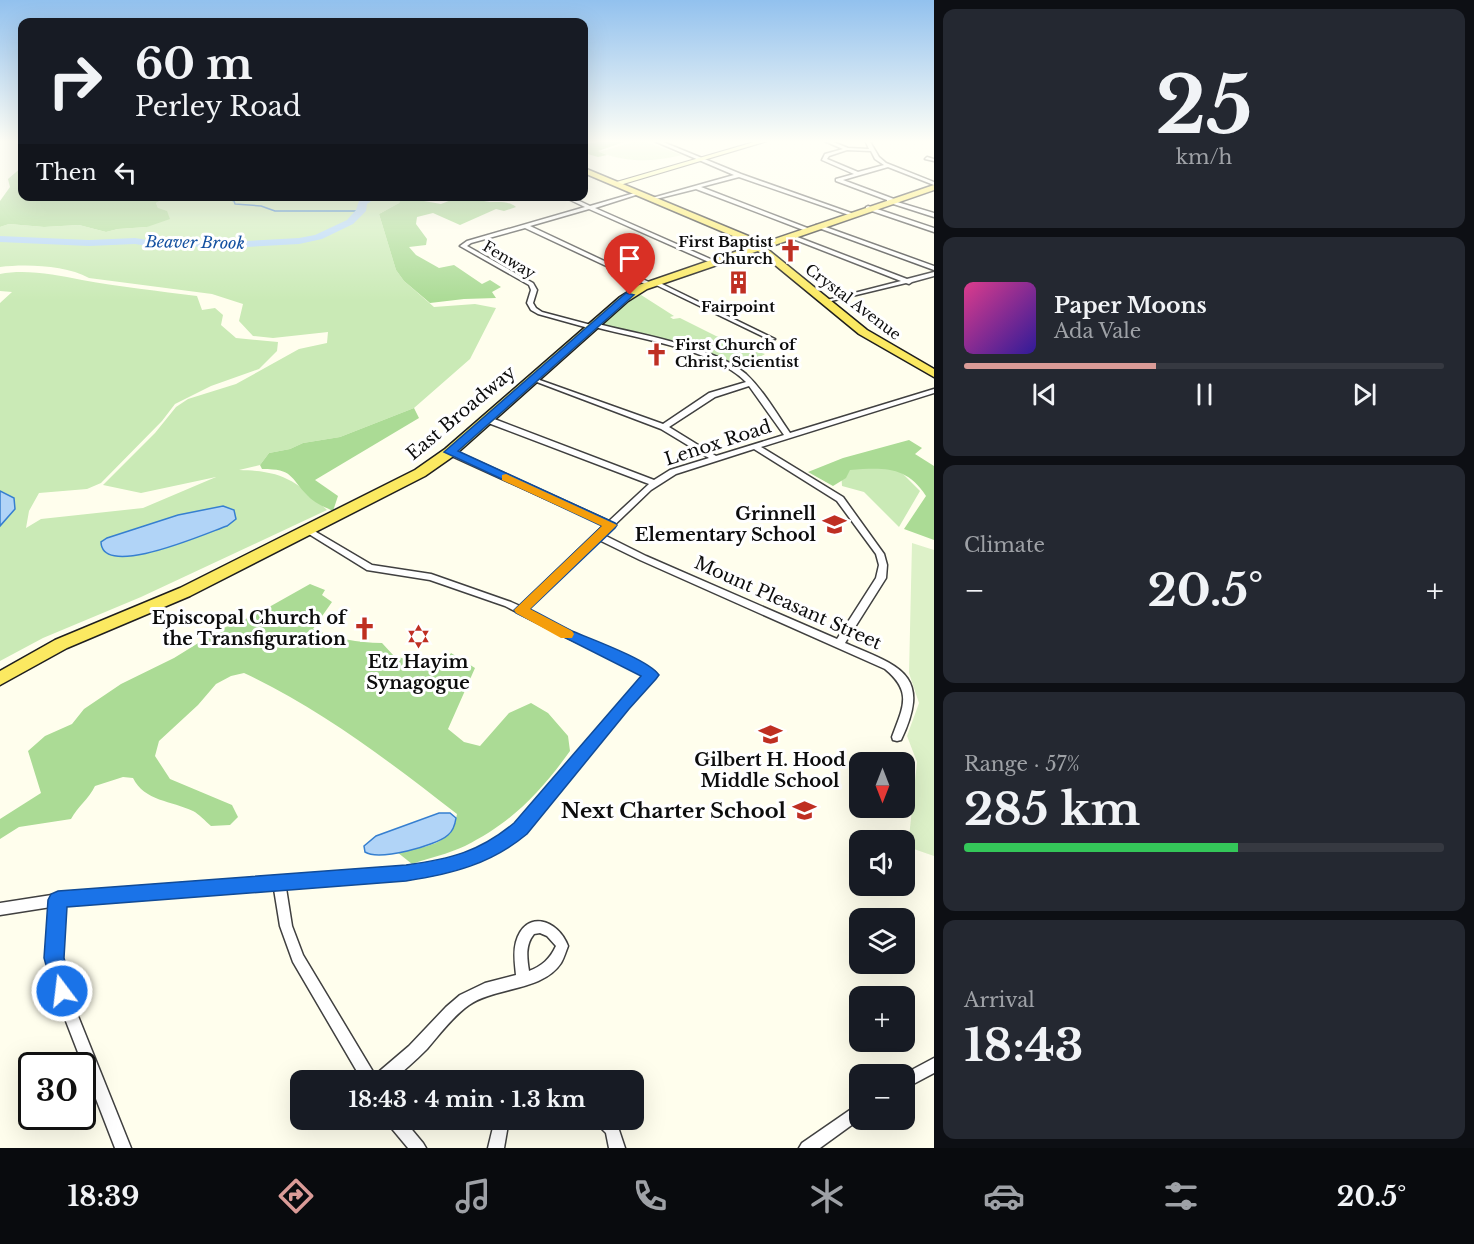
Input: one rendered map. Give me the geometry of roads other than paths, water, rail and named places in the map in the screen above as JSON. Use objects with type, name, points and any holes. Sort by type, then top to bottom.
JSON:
[{"type":"main road","name":"Crystal Avenue","points":[[641,194],[736,233],[759,246],[873,339],[934,374]]},
{"type":"main road","name":"East Broadway","points":[[0,678],[61,644],[185,592],[411,479],[450,452],[624,299],[651,283],[909,194]]},
{"type":"street","points":[[526,226],[638,194]]},
{"type":"street","points":[[654,199],[673,194]]},
{"type":"street","points":[[713,194],[808,230]]},
{"type":"street","points":[[793,194],[852,214]]},
{"type":"street","points":[[874,194],[934,215]]},
{"type":"street","points":[[574,201],[713,262]]},
{"type":"street","points":[[871,207],[934,230]]},
{"type":"street","points":[[526,226],[772,339]]},
{"type":"street","name":"Fenway","points":[[526,226],[469,242],[463,246],[531,284],[534,290],[530,303],[536,311],[593,326]]},
{"type":"street","points":[[818,226],[934,268]]},
{"type":"street","points":[[790,236],[909,282]]},
{"type":"street","points":[[825,302],[934,274]]},
{"type":"street","points":[[927,277],[934,280]]},
{"type":"street","points":[[593,326],[717,360],[734,368],[750,383],[788,436]]},
{"type":"street","points":[[532,379],[664,427],[714,458]]},
{"type":"street","points":[[664,427],[712,395],[750,383]]},
{"type":"street","name":"Lenox Road","points":[[521,610],[654,483],[673,472],[934,391]]},
{"type":"street","points":[[486,419],[654,483]]},
{"type":"street","points":[[754,446],[840,499],[880,554],[883,566],[881,578],[839,644]]},
{"type":"street","points":[[450,452],[611,525]]},
{"type":"street","points":[[0,909],[58,900],[427,871],[470,860],[502,844],[527,822],[623,705],[651,675],[492,597],[438,579],[370,568],[308,531]]},
{"type":"street","name":"Mount Pleasant Street","points":[[600,537],[889,666],[905,681],[910,699],[897,737]]},
{"type":"street","points":[[279,883],[286,926],[298,958],[363,1070]]},
{"type":"street","points":[[58,900],[54,944],[57,974],[69,1011],[123,1148]]},
{"type":"street","points":[[393,1070],[409,1057],[444,1019],[469,997],[484,989],[523,979]]},
{"type":"street","points":[[915,1076],[934,1065]]},
{"type":"street","points":[[807,1148],[849,1118]]},
{"type":"street","points":[[402,1130],[418,1148]]},
{"type":"street","points":[[496,1148],[500,1130]]},
{"type":"street","points":[[612,1130],[617,1148]]},
{"type":"water","points":[[0,491],[14,498],[15,509],[0,526]]},
{"type":"water","points":[[223,506],[234,510],[236,519],[227,526],[158,551],[119,556],[106,552],[101,542],[178,515]]},
{"type":"water","points":[[439,813],[450,813],[456,818],[451,832],[442,839],[407,851],[382,855],[365,852],[364,846],[376,836]]},
{"type":"waterway","points":[[234,201],[235,204],[261,206],[275,211],[361,211]]},
{"type":"waterway","name":"Beaver Brook","points":[[0,239],[89,243],[135,241],[161,245],[178,241],[213,246],[299,241],[318,237],[350,222],[361,211],[362,203],[366,201]]},
{"type":"place","name":"First Baptist Church","points":[[791,251]]},
{"type":"place","name":"Fairpoint","points":[[738,283]]},
{"type":"place","name":"First Church of Christ, Scientist","points":[[657,354]]},
{"type":"place","name":"Grinnell Elementary School","points":[[834,524]]},
{"type":"place","name":"Episcopal Church of the Transfiguration","points":[[364,628]]},
{"type":"place","name":"Etz Hayim Synagogue","points":[[418,636]]},
{"type":"place","name":"Gilbert H. Hood Middle School","points":[[770,734]]},
{"type":"place","name":"Next Charter School","points":[[804,811]]}]
